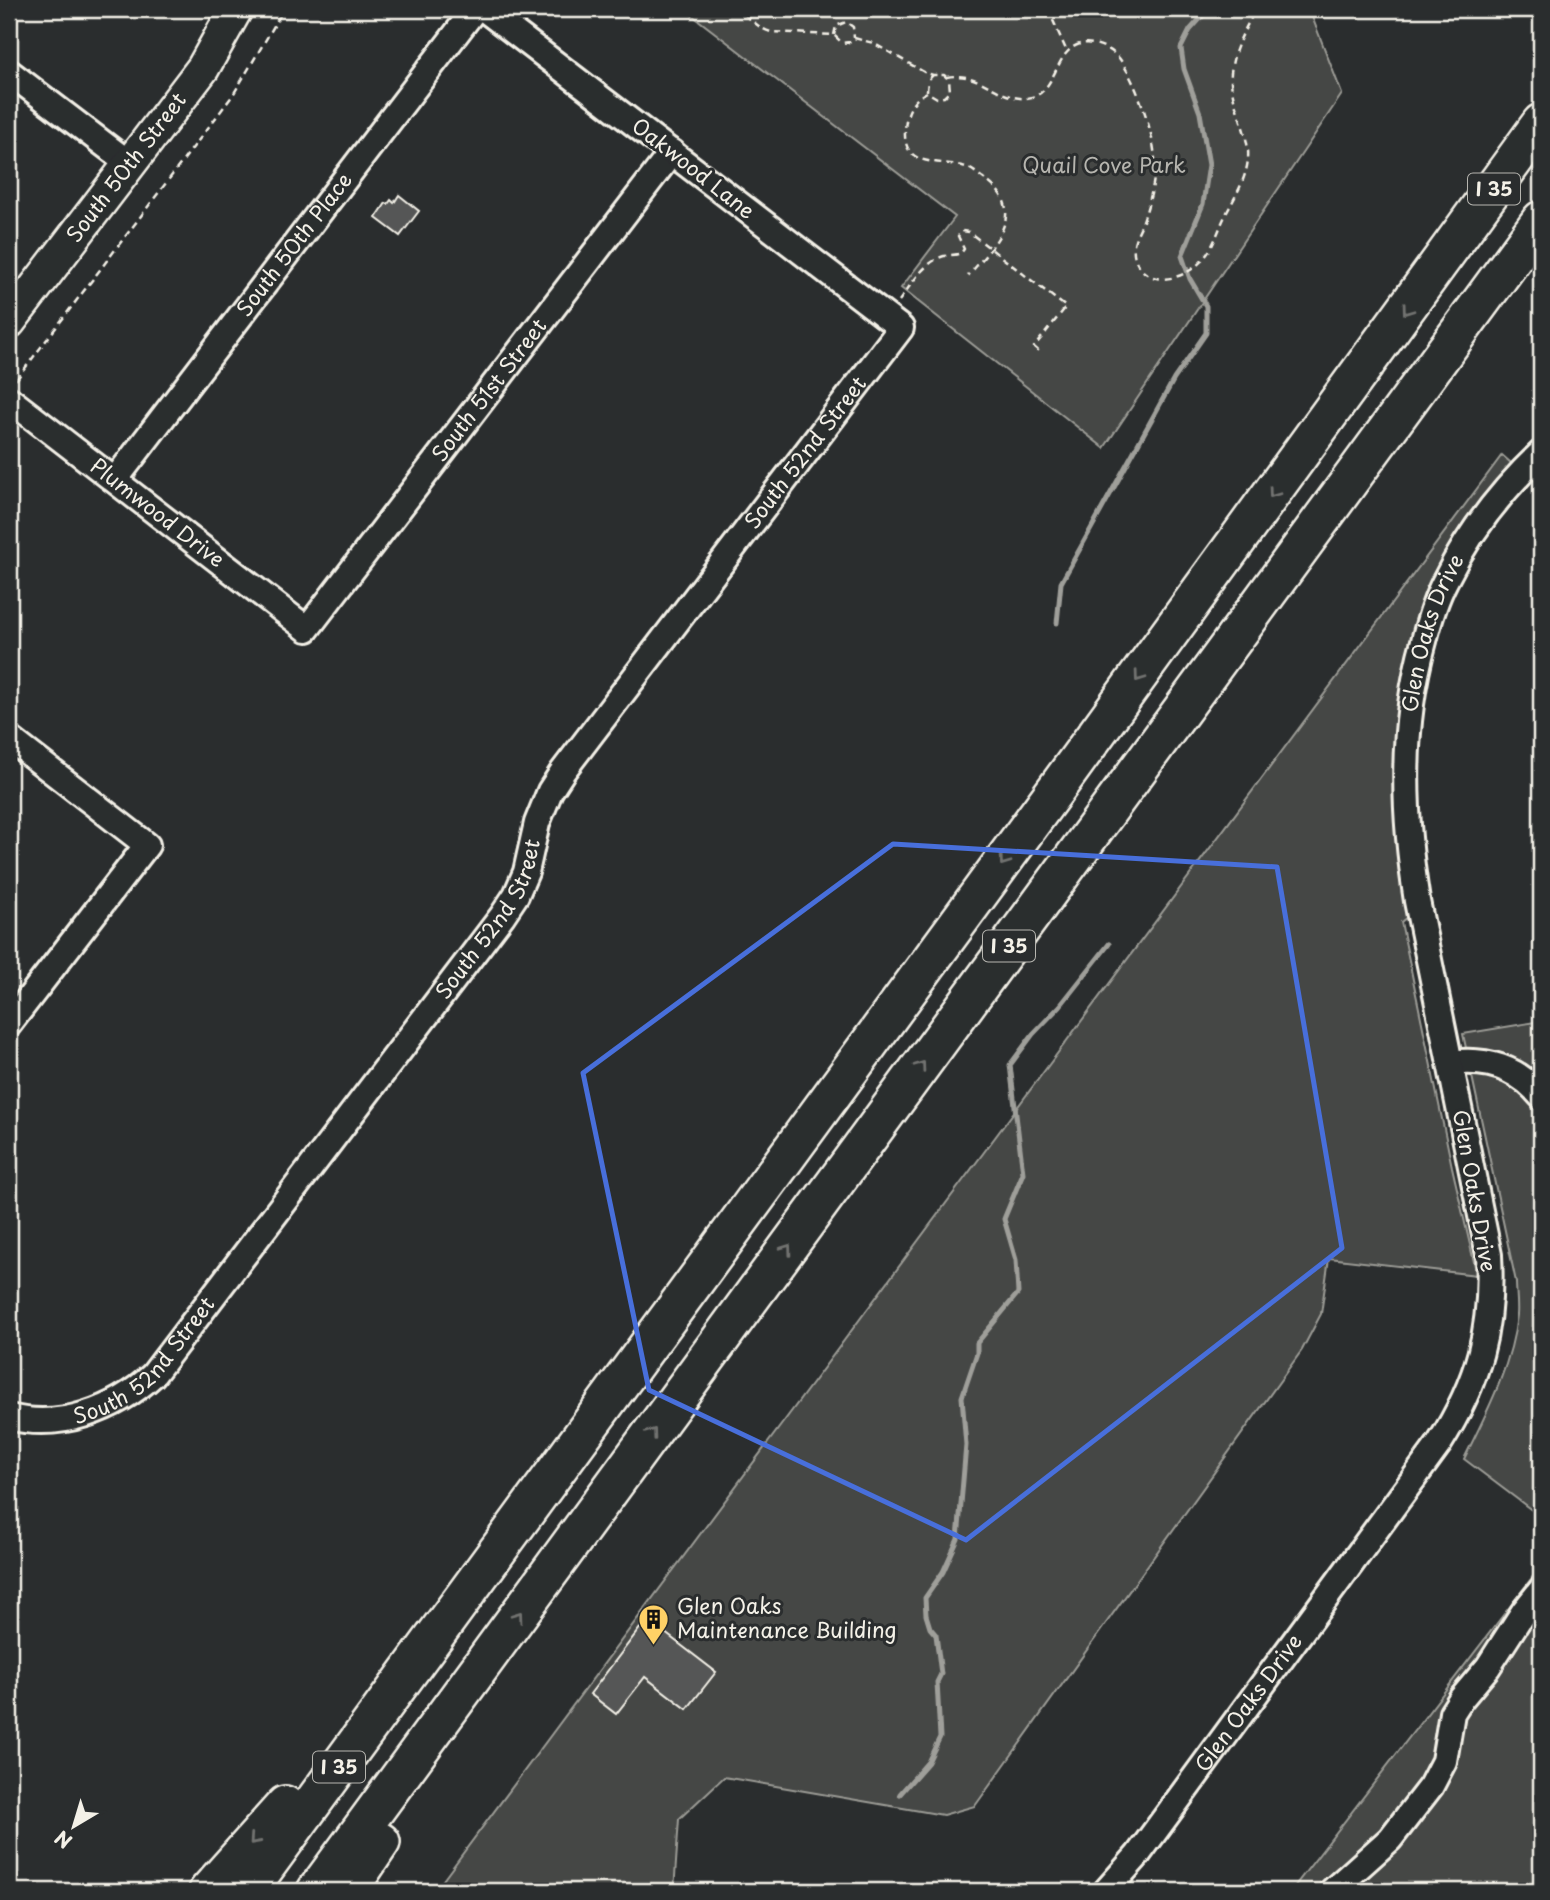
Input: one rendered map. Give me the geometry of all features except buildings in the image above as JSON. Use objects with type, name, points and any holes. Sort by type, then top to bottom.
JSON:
[{"type":"highway","name":"I 35","points":[[248,1891],[1415,300],[1541,123]]},
{"type":"highway","name":"I 35","points":[[316,1891],[1541,220]]},
{"type":"highway","points":[[208,1891],[431,1643]]},
{"type":"highway","points":[[348,1891],[441,1753],[478,1671]]},
{"type":"main road","name":"South 50th Street","points":[[9,322],[203,68],[236,9]]},
{"type":"street","name":"South 50th Place","points":[[114,480],[475,9]]},
{"type":"street","name":"Oakwood Lane","points":[[484,9],[672,152],[898,317]]},
{"type":"street","points":[[9,72],[130,164]]},
{"type":"street","name":"South 51st Street","points":[[307,629],[672,152]]},
{"type":"street","name":"South 52nd Street","points":[[9,1417],[45,1421],[94,1412],[136,1391],[153,1375],[502,916],[516,895],[526,872],[537,823],[550,792],[563,771],[898,317]]},
{"type":"street","name":"Plumwood Drive","points":[[12,390],[114,480],[307,629]]},
{"type":"street","name":"Glen Oaks Drive","points":[[1106,1891],[1137,1856],[1439,1444],[1472,1386],[1482,1354],[1489,1321],[1489,1255],[1409,854],[1405,804],[1406,756],[1410,708],[1419,659],[1431,615],[1444,582],[1499,498],[1541,453]]},
{"type":"street","points":[[9,738],[147,845],[9,1024]]},
{"type":"street","points":[[1451,1063],[1485,1062],[1504,1067],[1521,1077],[1541,1096]]},
{"type":"street","points":[[1332,1891],[1390,1839],[1431,1786],[1444,1761],[1452,1713],[1488,1667],[1541,1590]]},
{"type":"path","points":[[12,390],[233,95],[284,9]]},
{"type":"path","points":[[734,9],[771,32],[834,35],[842,43],[854,38]]},
{"type":"path","points":[[1048,9],[1068,52]]},
{"type":"path","points":[[854,38],[873,43],[933,75],[966,75],[998,92],[1023,98],[1040,93],[1068,52],[1079,44],[1098,46],[1118,57],[1149,124],[1155,145],[1153,185],[1135,244],[1135,257],[1142,269],[1153,278],[1164,281],[1193,269],[1204,258],[1240,189],[1248,151],[1245,132],[1230,88],[1230,75],[1235,52],[1256,9]]},
{"type":"path","points":[[834,35],[836,26],[840,22],[846,22],[853,27],[854,38]]},
{"type":"path","points":[[933,75],[928,80],[927,92],[911,107],[906,124],[906,141],[916,158],[924,162],[969,168],[1001,194],[1006,219],[1001,234],[968,276]]},
{"type":"path","points":[[927,92],[937,98],[944,97],[950,91],[951,85],[947,77]]},
{"type":"path","points":[[898,317],[919,275],[944,256],[961,253],[964,249],[958,236],[962,232],[969,232],[1066,307],[1034,348],[1042,354]]},
{"type":"highlighted area","points":[[893,844],[1277,867],[1342,1248],[966,1540],[649,1390],[583,1073]]},
{"type":"green space","name":"Quail Cove Park","points":[[684,9],[1309,9],[1342,94],[1104,448],[901,288],[955,217]]},
{"type":"green space","points":[[1502,455],[1521,472],[1460,554],[1410,708],[1418,908],[1401,922],[1477,1275],[1329,1258],[1321,1314],[1302,1350],[975,1806],[943,1815],[724,1777],[679,1819],[674,1891],[435,1891]]},
{"type":"green space","points":[[1541,1021],[1541,1517],[1464,1459],[1504,1371],[1514,1334],[1517,1307],[1516,1282],[1463,1034]]},
{"type":"green space","points":[[1541,1566],[1541,1891],[1291,1891]]},
{"type":"waterway","points":[[1057,623],[1061,583],[1174,379],[1206,333],[1206,306],[1190,279],[1182,256],[1203,204],[1209,165],[1200,113],[1184,69],[1181,48],[1190,30],[1209,9]]},
{"type":"waterway","points":[[900,1794],[928,1762],[940,1737],[937,1682],[941,1674],[936,1635],[930,1628],[926,1615],[925,1598],[943,1572],[958,1539],[966,1445],[962,1397],[977,1353],[977,1343],[1018,1293],[1016,1260],[1004,1219],[1023,1173],[1010,1065],[1109,944]]},
{"type":"place","name":"Glen Oaks Maintenance Building","points":[[654,1646]]}]
